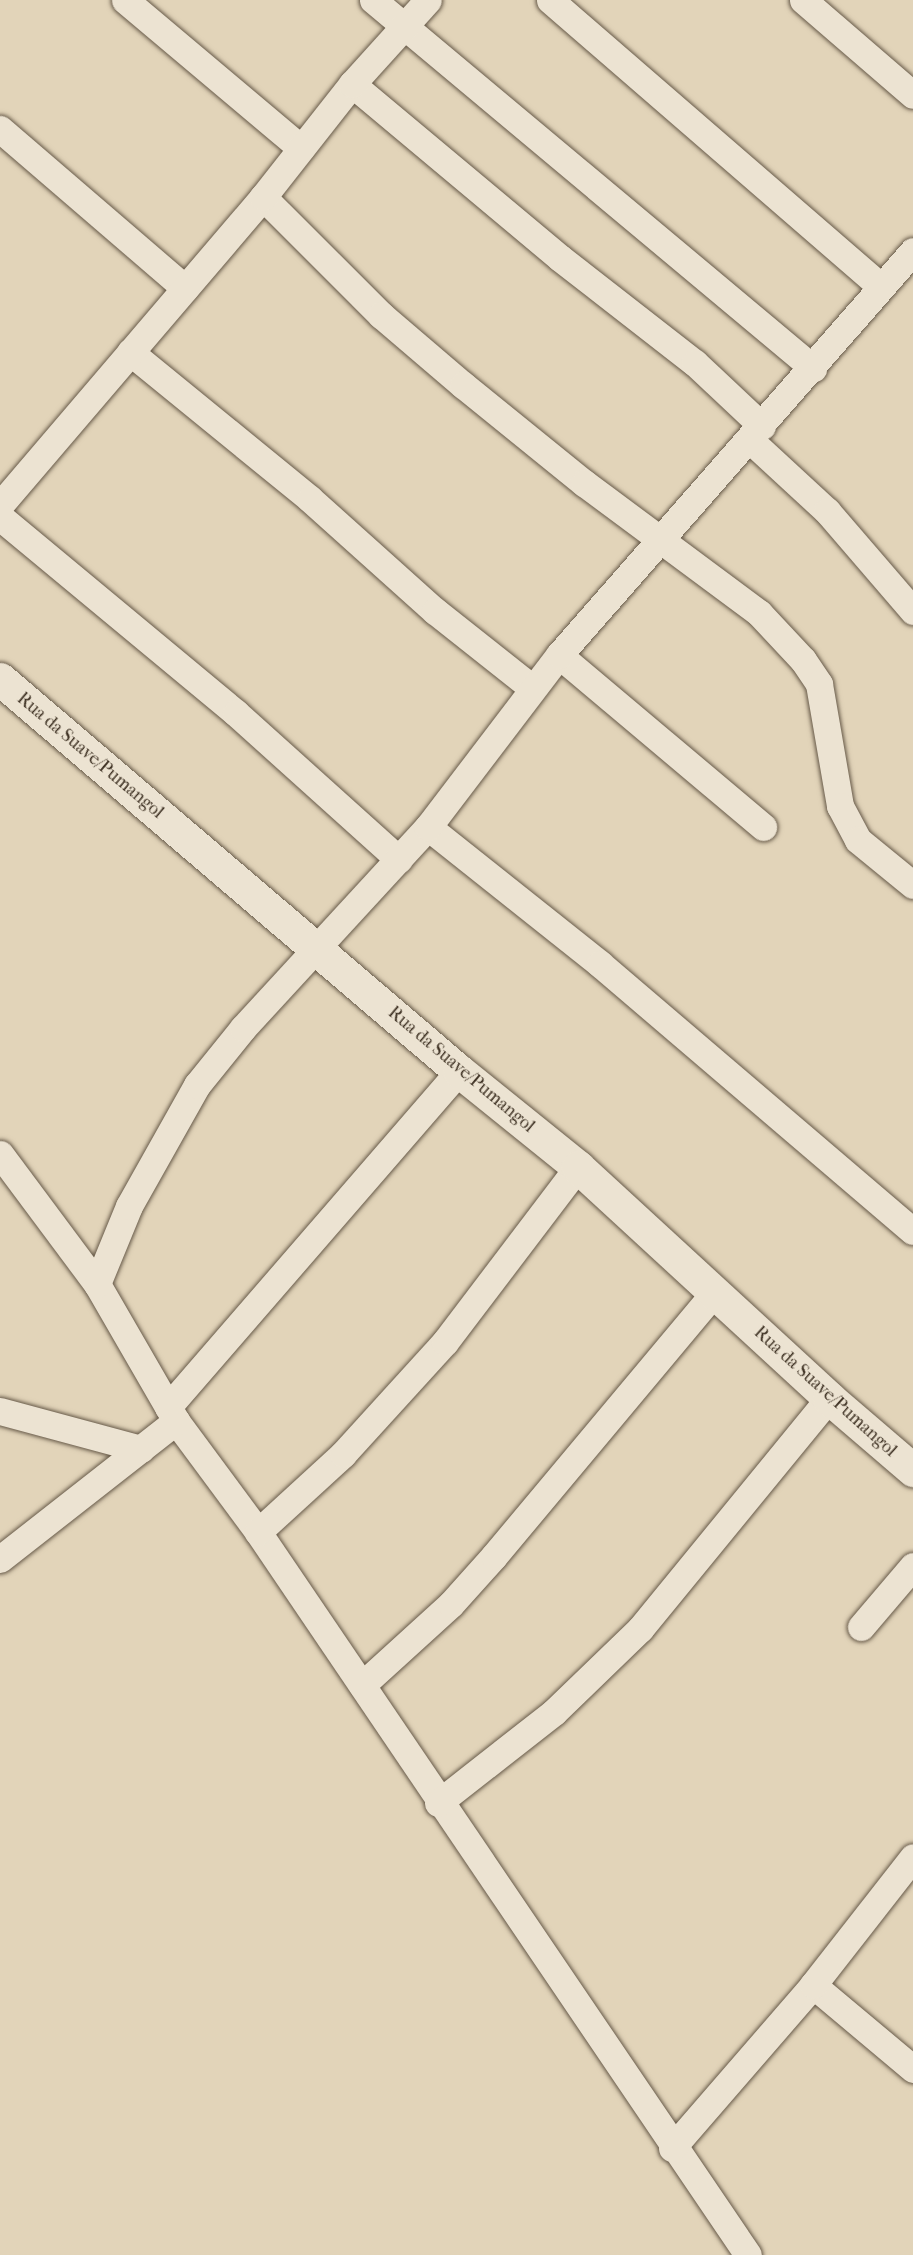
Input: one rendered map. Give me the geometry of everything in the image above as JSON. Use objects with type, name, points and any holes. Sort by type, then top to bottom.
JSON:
[{"type":"street","points":[[125,0],[301,148]]},
{"type":"street","points":[[373,0],[813,368]]},
{"type":"street","points":[[0,505],[263,197],[352,84],[428,0]]},
{"type":"street","points":[[550,0],[881,287]]},
{"type":"street","points":[[802,0],[913,95]]},
{"type":"street","points":[[352,84],[560,258],[695,363],[913,611]]},
{"type":"street","points":[[0,129],[185,288]]},
{"type":"street","points":[[263,197],[381,315],[463,385],[584,483],[759,613],[803,660],[819,684],[840,806],[858,840],[913,885]]},
{"type":"street","points":[[97,1284],[129,1206],[197,1085],[243,1028],[318,951],[428,827],[559,655],[813,368],[881,287],[909,266]]},
{"type":"street","points":[[130,352],[310,499],[435,611],[532,688]]},
{"type":"street","points":[[0,518],[236,713],[399,860]]},
{"type":"street","points":[[559,655],[763,827]]},
{"type":"street","name":"Rua da Suave/Pumangol","points":[[0,680],[459,1071],[578,1167],[829,1398],[913,1470]]},
{"type":"street","points":[[428,827],[600,964],[913,1231]]},
{"type":"street","points":[[0,1559],[141,1449],[459,1071]]},
{"type":"street","points":[[0,1154],[97,1284],[172,1414],[258,1532],[362,1685],[438,1803],[672,2148],[748,2255]]},
{"type":"street","points":[[258,1532],[343,1454],[445,1342],[578,1167]]},
{"type":"street","points":[[362,1685],[450,1604],[494,1556],[714,1292]]},
{"type":"street","points":[[438,1803],[554,1712],[640,1629],[829,1398]]},
{"type":"street","points":[[0,1411],[141,1449]]},
{"type":"street","points":[[861,1627],[913,1566]]},
{"type":"street","points":[[672,2148],[813,1985],[913,1857]]},
{"type":"street","points":[[813,1985],[913,2069]]}]
